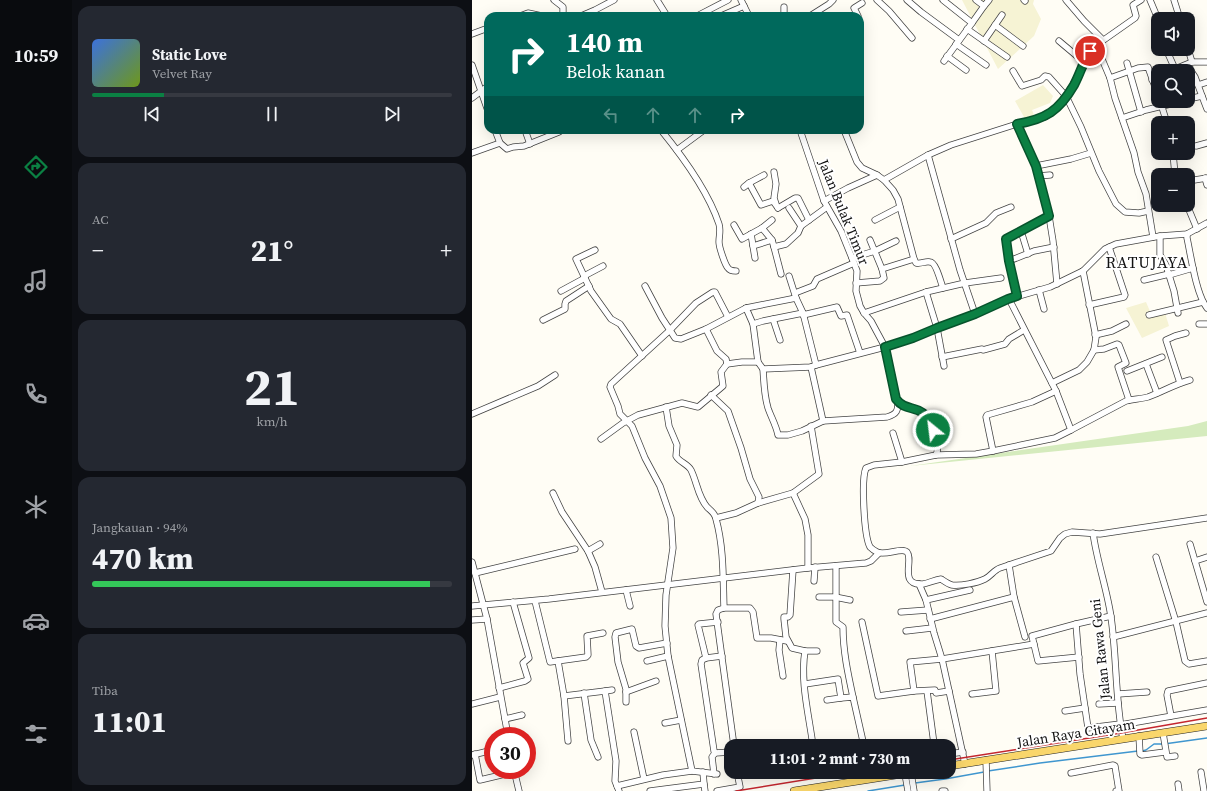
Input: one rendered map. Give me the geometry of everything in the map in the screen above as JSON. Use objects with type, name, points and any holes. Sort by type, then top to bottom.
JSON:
[{"type":"main road","name":"Jalan Raya Citayam","points":[[956,765],[986,763],[1123,739],[1139,740],[1207,726]]},
{"type":"main road","points":[[794,791],[875,779]]},
{"type":"street","points":[[554,0],[563,7],[563,12]]},
{"type":"street","points":[[589,12],[614,0]]},
{"type":"street","points":[[657,0],[664,12]]},
{"type":"street","points":[[704,12],[728,0]]},
{"type":"street","points":[[741,0],[747,12]]},
{"type":"street","points":[[816,12],[834,0]]},
{"type":"street","points":[[876,0],[889,11],[912,38]]},
{"type":"street","points":[[907,0],[986,65]]},
{"type":"street","points":[[943,0],[972,22]]},
{"type":"street","points":[[976,0],[984,6]]},
{"type":"street","points":[[966,70],[946,58],[989,0]]},
{"type":"street","points":[[1066,0],[1103,40]]},
{"type":"street","points":[[884,180],[928,155],[951,145],[1017,124],[1045,117],[1057,108],[1073,86],[1090,51],[1096,45],[1135,18],[1136,16],[1133,5],[1141,0]]},
{"type":"street","points":[[1150,0],[1155,12]]},
{"type":"street","points":[[1174,0],[1178,12]]},
{"type":"street","points":[[856,12],[854,8],[863,1]]},
{"type":"street","points":[[730,12],[744,6]]},
{"type":"street","points":[[784,7],[784,12]]},
{"type":"street","points":[[984,41],[1002,15]]},
{"type":"street","points":[[996,25],[1023,46]]},
{"type":"street","points":[[967,29],[1007,57]]},
{"type":"street","points":[[472,34],[484,30]]},
{"type":"street","points":[[1059,41],[1084,62]]},
{"type":"street","points":[[1096,45],[1110,78],[1115,98],[1134,153],[1138,172],[1146,194],[1153,237]]},
{"type":"street","points":[[1189,56],[1190,64],[1207,62]]},
{"type":"street","points":[[1127,63],[1128,72],[1141,112]]},
{"type":"street","points":[[472,65],[484,102]]},
{"type":"street","points":[[1110,78],[1138,68],[1148,67],[1151,72]]},
{"type":"street","points":[[1014,71],[1022,86],[1041,80],[1047,76],[1066,96],[1081,127],[1091,153],[1116,204],[1125,212],[1139,213],[1148,211]]},
{"type":"street","points":[[1195,76],[1207,109]]},
{"type":"street","points":[[1198,85],[1207,82]]},
{"type":"street","points":[[472,98],[484,88]]},
{"type":"street","points":[[1195,98],[1202,96]]},
{"type":"street","points":[[1122,118],[1151,108]]},
{"type":"street","points":[[1017,124],[1036,166],[1049,216],[1054,247],[1057,284]]},
{"type":"street","points":[[496,134],[500,144],[507,149],[524,146],[554,134]]},
{"type":"street","points":[[526,134],[530,144]]},
{"type":"street","points":[[664,134],[677,150],[713,207],[720,228],[719,243],[727,268],[732,271],[736,271]]},
{"type":"street","points":[[677,150],[699,134]]},
{"type":"street","name":"Jalan Bulak Timur","points":[[801,134],[824,201],[841,231],[857,271],[856,283],[858,299],[864,313],[871,321],[885,347],[895,395],[898,401]]},
{"type":"street","points":[[846,134],[857,162],[862,168],[884,180],[893,190],[900,207],[916,263],[933,263],[936,267],[943,288]]},
{"type":"street","points":[[472,153],[500,144]]},
{"type":"street","points":[[1196,146],[1207,144]]},
{"type":"street","points":[[1036,166],[1071,159],[1091,153]]},
{"type":"street","points":[[928,155],[960,270],[975,314]]},
{"type":"street","points":[[774,172],[776,184],[774,198],[778,208]]},
{"type":"street","points":[[1038,176],[1050,175]]},
{"type":"street","points":[[764,176],[746,185],[761,205],[773,202],[778,208]]},
{"type":"street","points":[[824,201],[848,188],[877,176]]},
{"type":"street","points":[[1195,180],[1206,178],[1207,185]]},
{"type":"street","points":[[778,208],[795,198],[798,198],[809,220]]},
{"type":"street","points":[[774,247],[786,244],[792,240],[798,233],[801,226],[827,207]]},
{"type":"street","points":[[875,220],[900,207]]},
{"type":"street","points":[[951,239],[986,223],[996,213],[1011,207]]},
{"type":"street","points":[[789,208],[801,226]]},
{"type":"street","points":[[1190,212],[1197,229]]},
{"type":"street","points":[[1017,296],[1009,261],[1006,239],[1049,216]]},
{"type":"street","points":[[734,225],[742,240],[772,220]]},
{"type":"street","points":[[763,369],[814,366],[913,338],[975,314],[1008,299],[1057,284],[1083,271],[1098,254],[1116,244],[1160,236],[1187,234],[1207,223]]},
{"type":"street","points":[[762,228],[772,240],[781,274]]},
{"type":"street","points":[[1021,231],[1028,254]]},
{"type":"street","points":[[751,234],[756,258]]},
{"type":"street","points":[[1187,234],[1203,302],[1207,308]]},
{"type":"street","points":[[1160,236],[1160,255],[1169,274],[1178,311]]},
{"type":"street","points":[[753,246],[772,240]]},
{"type":"street","points":[[856,283],[883,280],[884,276],[882,269],[870,240]]},
{"type":"street","points":[[645,286],[669,331],[675,338],[678,339],[706,329],[746,308],[795,296],[813,286],[817,279],[896,241]]},
{"type":"street","points":[[1009,261],[1054,247]]},
{"type":"street","points":[[1090,305],[1124,297],[1125,295],[1109,247]]},
{"type":"street","points":[[595,250],[576,259],[589,286],[611,319],[620,324],[642,356]]},
{"type":"street","points":[[882,269],[914,259]]},
{"type":"street","points":[[561,291],[602,266]]},
{"type":"street","points":[[1144,280],[1194,268]]},
{"type":"street","points":[[1052,384],[1079,370],[1087,362],[1094,350],[1095,335],[1083,271]]},
{"type":"street","points":[[789,276],[795,296],[803,314],[824,422]]},
{"type":"street","points":[[864,313],[926,292],[965,283],[1001,278]]},
{"type":"street","points":[[543,320],[565,309],[564,304],[566,301],[589,286]]},
{"type":"street","points":[[1039,290],[1044,309]]},
{"type":"street","points":[[692,771],[668,656],[665,605],[673,548],[671,518],[660,486],[645,458],[632,426],[620,414],[610,387],[611,384],[669,331],[696,303],[713,292],[715,292],[728,317]]},
{"type":"street","points":[[926,292],[937,328],[944,366]]},
{"type":"street","points":[[1008,299],[1056,391],[1071,430]]},
{"type":"street","points":[[1149,315],[1178,311],[1203,302]]},
{"type":"street","points":[[752,324],[837,307],[841,316],[848,315],[849,317],[860,354]]},
{"type":"street","points":[[746,308],[752,324],[758,362],[763,369],[768,408],[778,435],[788,434],[824,422],[879,416],[887,417],[896,413],[898,410],[898,401]]},
{"type":"street","points":[[773,319],[780,340]]},
{"type":"street","points":[[1095,335],[1112,331],[1126,324]]},
{"type":"street","points":[[1199,324],[1207,324]]},
{"type":"street","points":[[706,329],[717,351],[726,359],[727,364]]},
{"type":"street","points":[[942,358],[1005,344],[1009,339],[1024,330]]},
{"type":"street","points":[[1180,383],[1166,340],[1186,333]]},
{"type":"street","points":[[1094,350],[1104,349],[1117,344],[1119,345],[1126,363],[1118,367],[1129,400]]},
{"type":"street","points":[[1127,371],[1162,357]]},
{"type":"street","points":[[601,439],[627,420],[638,415],[682,403],[698,406],[723,386],[721,372],[727,364],[758,362]]},
{"type":"street","points":[[1146,364],[1157,393]]},
{"type":"street","points":[[472,414],[538,386],[555,375]]},
{"type":"street","points":[[1190,380],[1134,401],[1129,400],[1055,438],[993,452],[936,455],[902,462],[868,466],[865,469],[864,502],[867,536],[871,548],[879,553],[890,553],[903,550],[907,551],[909,556],[908,566],[910,578],[915,584],[924,584],[941,579],[948,584],[954,585],[985,579],[995,570],[1009,564],[1051,551],[1057,541],[1066,534],[1072,532],[1093,534],[1115,532],[1207,518]]},
{"type":"street","points":[[993,452],[986,418],[987,415],[1032,402],[1056,391]]},
{"type":"street","points":[[711,395],[728,411],[742,448],[750,479],[759,497],[758,503]]},
{"type":"street","points":[[898,401],[901,404],[919,410],[926,416],[930,422],[938,446],[938,452],[936,455]]},
{"type":"street","points":[[666,407],[669,426],[677,445],[676,456],[690,468],[706,506],[712,511],[716,518],[723,560],[724,608]]},
{"type":"street","points":[[716,518],[736,513],[758,503],[793,493],[819,474],[811,426]]},
{"type":"street","points":[[893,433],[902,462]]},
{"type":"street","points":[[553,493],[562,512],[588,551],[595,567],[602,592]]},
{"type":"street","points":[[793,493],[805,519],[814,582]]},
{"type":"street","name":"Jalan Rawa Geni","points":[[1093,534],[1111,616],[1120,724],[1123,739]]},
{"type":"street","points":[[588,551],[600,544]]},
{"type":"street","points":[[1190,544],[1207,602]]},
{"type":"street","points":[[474,573],[575,549]]},
{"type":"street","points":[[472,606],[535,601],[667,584],[866,563],[871,561],[879,553]]},
{"type":"street","points":[[1156,557],[1176,622],[1186,663],[1189,664],[1207,661]]},
{"type":"street","points":[[1195,561],[1207,557]]},
{"type":"street","points":[[472,562],[482,605],[487,619],[506,727]]},
{"type":"street","points":[[1009,564],[1014,596],[1024,637]]},
{"type":"street","points":[[836,566],[836,622],[843,627],[843,646],[862,739]]},
{"type":"street","points":[[793,570],[790,616],[784,618],[787,641],[792,648],[805,651],[817,650]]},
{"type":"street","points":[[919,584],[926,600],[932,628],[942,659],[965,764]]},
{"type":"street","points":[[626,590],[630,606]]},
{"type":"street","points":[[926,600],[970,590]]},
{"type":"street","points":[[930,619],[1014,596]]},
{"type":"street","points":[[819,597],[835,597],[850,600]]},
{"type":"street","points":[[535,601],[550,662],[586,657],[588,655],[586,636],[603,633]]},
{"type":"street","points":[[499,688],[528,679],[523,663],[529,658],[513,602]]},
{"type":"street","points":[[733,739],[716,611],[724,608],[750,608],[753,612],[757,638],[770,638],[787,641]]},
{"type":"street","points":[[902,612],[928,610]]},
{"type":"street","points":[[1113,637],[1207,613]]},
{"type":"street","points":[[1079,657],[1038,661],[1033,635],[1111,616]]},
{"type":"street","points":[[472,620],[487,619]]},
{"type":"street","points":[[706,658],[698,624],[718,622]]},
{"type":"street","points":[[862,622],[878,696],[914,691],[935,690],[936,693],[949,691]]},
{"type":"street","points":[[1076,624],[1088,728],[1207,710]]},
{"type":"street","points":[[906,631],[932,628]]},
{"type":"street","points":[[626,702],[626,692],[618,662],[615,637],[616,633],[632,630],[636,646],[639,648],[667,643]]},
{"type":"street","points":[[780,640],[779,650],[783,676]]},
{"type":"street","points":[[914,691],[910,662],[992,652],[1034,644]]},
{"type":"street","points":[[805,651],[803,662],[812,739]]},
{"type":"street","points":[[972,694],[996,691],[992,652]]},
{"type":"street","points":[[647,661],[668,656]]},
{"type":"street","points":[[716,753],[714,751],[701,664],[702,660],[706,658],[722,656]]},
{"type":"street","points":[[558,662],[564,696],[568,741]]},
{"type":"street","points":[[805,684],[838,679],[841,698]]},
{"type":"street","points":[[626,692],[656,681]]},
{"type":"street","points":[[1171,716],[1167,695],[1168,691],[1207,684]]},
{"type":"street","points":[[564,696],[612,690]]},
{"type":"street","points":[[605,691],[616,761],[615,774],[618,789],[644,779],[663,775],[692,771],[715,774],[712,757],[716,753],[724,752]]},
{"type":"street","points":[[927,691],[933,739]]},
{"type":"street","points":[[1118,694],[1147,692]]},
{"type":"street","points":[[584,693],[591,740],[598,757]]},
{"type":"street","points":[[472,704],[500,697]]},
{"type":"street","points":[[827,700],[853,697]]},
{"type":"street","points":[[1099,704],[1118,703]]},
{"type":"street","points":[[1065,711],[1085,708]]},
{"type":"street","points":[[505,719],[522,715]]},
{"type":"street","points":[[665,723],[681,720]]},
{"type":"street","points":[[634,732],[644,779]]},
{"type":"street","points":[[1163,736],[1168,758],[1175,756]]},
{"type":"street","points":[[1139,740],[1139,752],[1142,755],[1165,749]]},
{"type":"street","points":[[484,752],[473,754],[480,780],[484,779]]},
{"type":"street","points":[[956,753],[963,752]]},
{"type":"street","points":[[986,763],[987,791]]},
{"type":"street","points":[[1071,773],[1113,765],[1115,766],[1118,791]]},
{"type":"street","points":[[703,772],[705,791]]},
{"type":"street","points":[[1201,772],[1204,791]]},
{"type":"street","points":[[516,779],[519,791]]},
{"type":"street","points":[[718,791],[740,787],[738,779]]},
{"type":"street","points":[[910,779],[910,790]]},
{"type":"street","points":[[650,791],[704,784]]},
{"type":"street","points":[[1178,784],[1180,791]]},
{"type":"shaded area","points":[[962,0],[1034,0],[1033,4],[1041,19],[1034,36],[998,69]]},
{"type":"shaded area","points":[[1043,85],[1053,96],[1050,103],[1032,110],[1036,120],[1028,124],[1015,101]]},
{"type":"shaded area","points":[[1146,302],[1152,316],[1165,313],[1169,326],[1142,338],[1126,308]]},
{"type":"green space","points":[[1207,421],[1207,436],[910,466],[1188,426]]},
{"type":"waterway","points":[[1142,751],[1154,744],[1207,738]]},
{"type":"waterway","points":[[988,771],[1138,751]]},
{"type":"waterway","points":[[915,783],[984,772]]},
{"type":"waterway","points":[[868,791],[905,785]]},
{"type":"railway","points":[[956,759],[1207,718]]},
{"type":"railway","points":[[736,791],[810,779]]},
{"type":"district","name":"RATUJAYA","points":[[1147,262]]},
{"type":"route","points":[[933,430],[930,422],[923,413],[919,410],[901,404],[896,399],[885,347],[913,338],[1017,296],[1009,261],[1006,239],[1049,216],[1036,166],[1017,124],[1045,117],[1057,108],[1073,86],[1090,51]]}]
